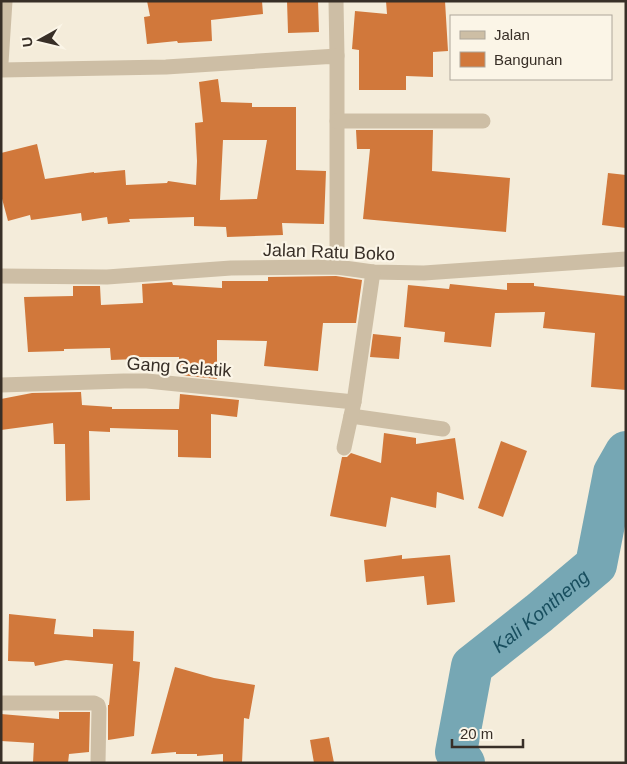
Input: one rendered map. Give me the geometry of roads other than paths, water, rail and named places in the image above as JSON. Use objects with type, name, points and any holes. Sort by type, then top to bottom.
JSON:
[{"type":"street","points":[[1,63],[5,1]]},
{"type":"street","points":[[336,1],[337,267]]},
{"type":"street","points":[[1,70],[166,67],[337,56]]},
{"type":"street","points":[[336,121],[483,121]]},
{"type":"street","name":"Jalan Ratu Boko","points":[[1,276],[107,277],[231,268],[337,267],[373,272],[424,273],[626,259]]},
{"type":"street","points":[[344,448],[352,409],[373,272]]},
{"type":"street","name":"Gang Gelatik","points":[[1,385],[147,381],[352,409],[443,429]]},
{"type":"street","points":[[1,703],[94,703],[98,705],[98,763]]},
{"type":"waterway","name":"Kali Kontheng","points":[[464,763],[456,752],[472,666],[596,565],[614,473],[626,452]]}]
